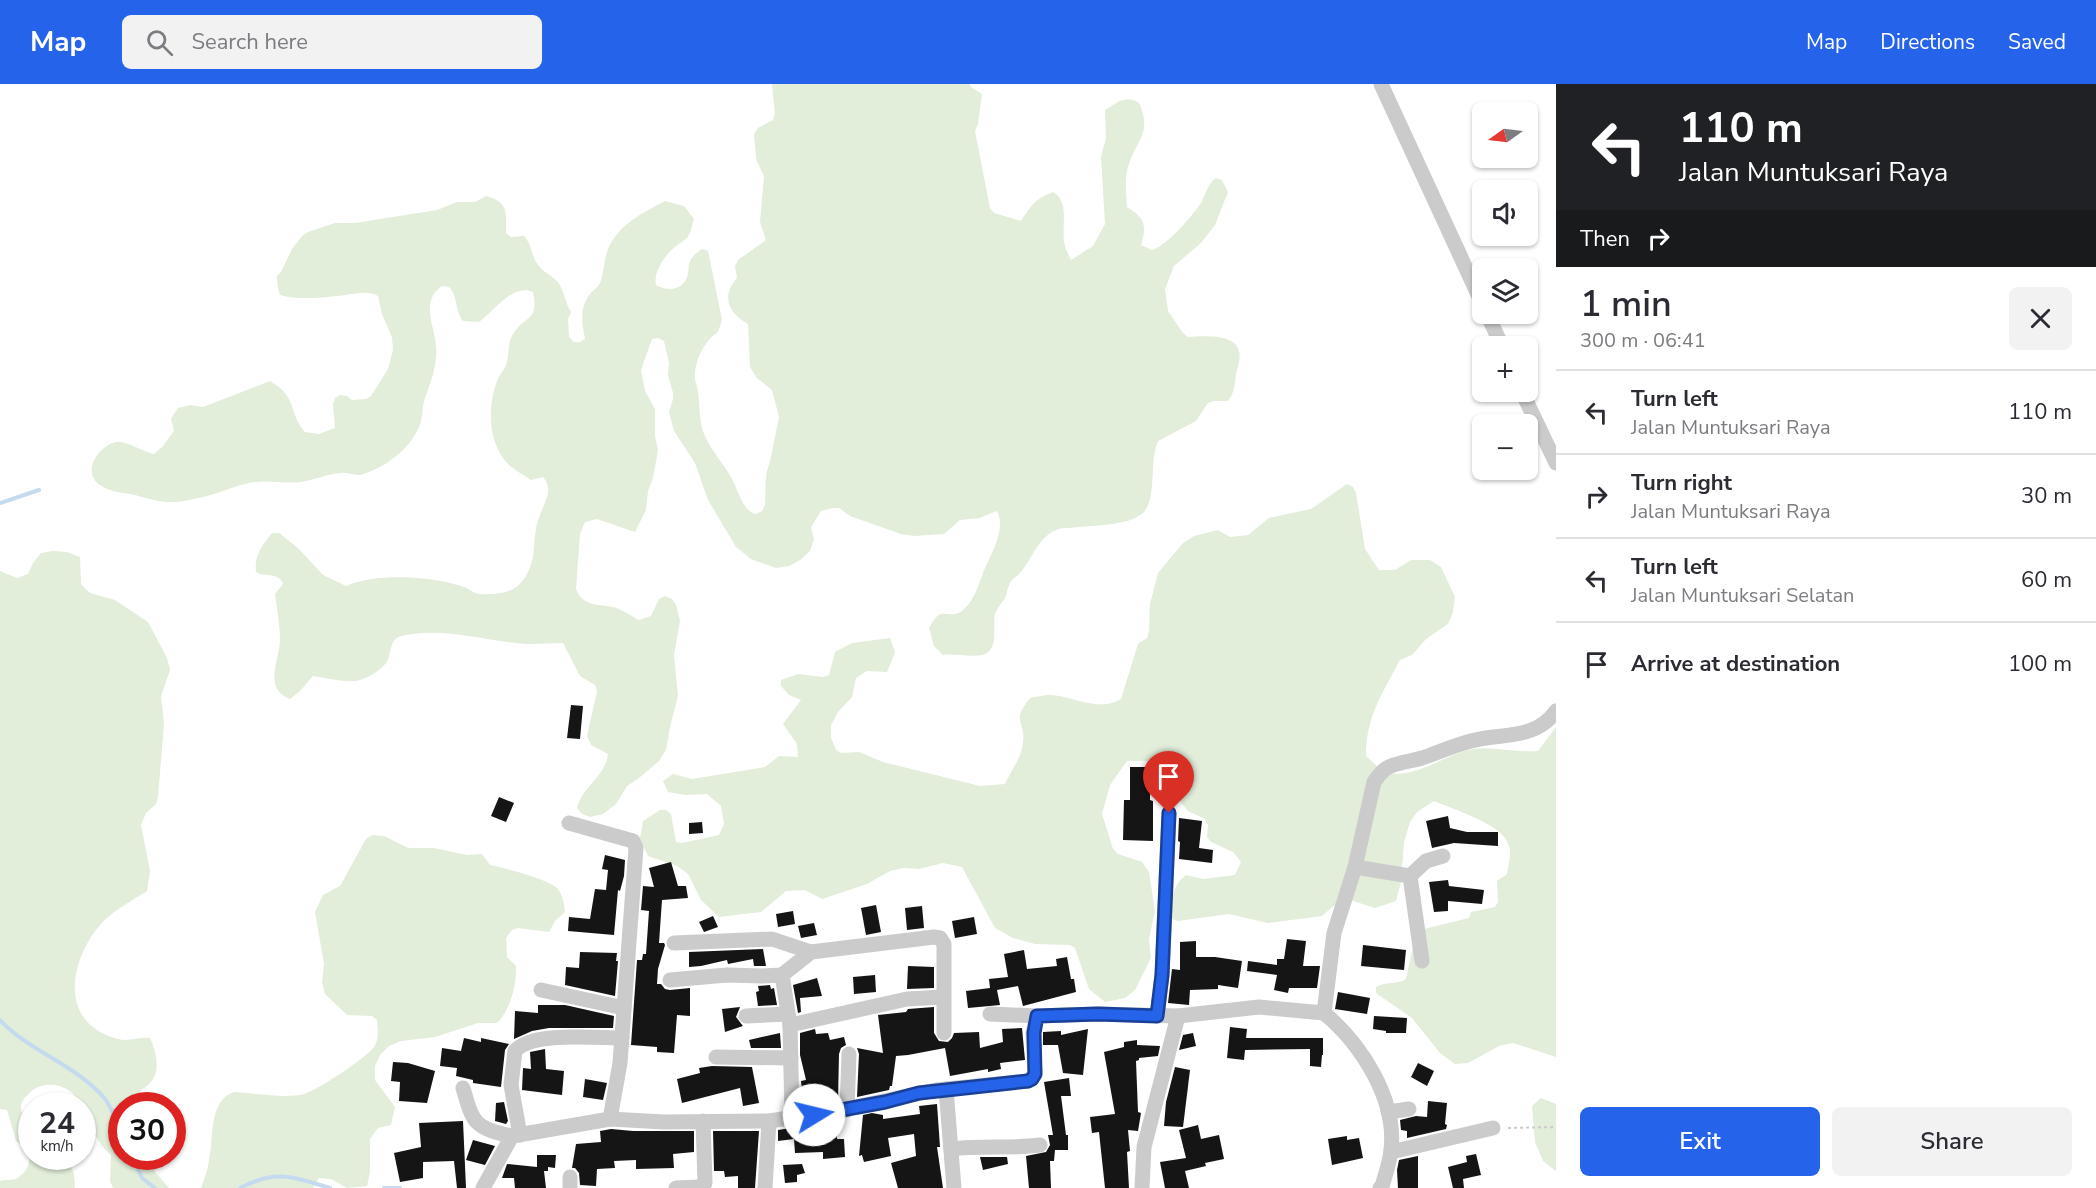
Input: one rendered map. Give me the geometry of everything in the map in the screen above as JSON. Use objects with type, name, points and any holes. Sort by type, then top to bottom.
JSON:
[{"type":"street","points":[[1382,84],[1472,281]]},
{"type":"street","points":[[1527,402],[1556,463]]},
{"type":"street","points":[[1324,1013],[1334,933],[1355,867],[1374,782],[1390,766],[1431,755],[1472,740],[1518,735],[1536,729],[1551,719],[1556,711]]},
{"type":"street","points":[[1157,1016],[1162,975],[1169,813]]},
{"type":"street","points":[[569,823],[633,841],[636,848],[620,1063],[610,1119]]},
{"type":"street","points":[[1410,876],[1426,861],[1443,856]]},
{"type":"street","points":[[1355,867],[1410,876]]},
{"type":"street","points":[[1410,876],[1422,961]]},
{"type":"street","points":[[674,943],[772,939],[811,952],[882,942],[940,938],[944,944],[944,1034]]},
{"type":"street","points":[[670,980],[727,975],[782,975],[811,952]]},
{"type":"street","points":[[782,975],[791,1058],[792,1117]]},
{"type":"street","points":[[541,990],[624,1008]]},
{"type":"street","points":[[746,1016],[788,1019],[907,999],[943,997]]},
{"type":"street","points":[[990,1014],[1178,1016],[1259,1007],[1324,1013],[1343,1029],[1360,1052],[1378,1082],[1388,1112],[1391,1124],[1391,1152],[1380,1188]]},
{"type":"street","points":[[463,1088],[475,1122],[491,1132],[516,1135],[610,1119],[664,1122],[769,1121],[847,1110],[919,1093],[1028,1081],[1035,1074],[1034,1033],[1037,1016]]},
{"type":"street","points":[[1142,1188],[1144,1147],[1178,1016]]},
{"type":"street","points":[[483,1188],[516,1135],[511,1085],[515,1051],[519,1047],[544,1039],[622,1038]]},
{"type":"street","points":[[847,1110],[849,1054]]},
{"type":"street","points":[[716,1057],[791,1058]]},
{"type":"street","points":[[946,1089],[954,1188]]},
{"type":"street","points":[[1388,1112],[1409,1110]]},
{"type":"street","points":[[676,1188],[704,1185],[703,1121]]},
{"type":"street","points":[[765,1188],[769,1121]]},
{"type":"street","points":[[1391,1152],[1493,1128]]},
{"type":"street","points":[[951,1149],[977,1146],[1040,1145]]},
{"type":"path","points":[[1493,1128],[1556,1127]]},
{"type":"green space","points":[[772,84],[970,84],[982,94],[975,131],[990,208],[994,213],[1021,221],[1034,203],[1053,192],[1062,202],[1065,248],[1071,260],[1093,246],[1105,224],[1101,157],[1106,138],[1105,110],[1122,100],[1130,99],[1139,103],[1143,113],[1144,128],[1127,169],[1126,186],[1127,207],[1138,215],[1143,223],[1144,232],[1141,245],[1152,250],[1172,237],[1201,203],[1209,186],[1216,178],[1222,180],[1228,192],[1215,225],[1201,243],[1174,266],[1165,289],[1168,311],[1188,337],[1225,338],[1236,345],[1239,360],[1232,395],[1228,401],[1208,403],[1196,421],[1158,441],[1155,449],[1152,488],[1144,512],[1119,523],[1059,529],[1044,539],[1010,583],[1005,598],[995,614],[993,645],[987,653],[978,656],[943,655],[934,646],[929,628],[938,616],[963,610],[973,598],[999,534],[1000,518],[997,511],[979,518],[960,520],[944,534],[914,536],[901,534],[850,516],[839,508],[833,508],[821,511],[811,527],[814,539],[810,551],[800,560],[789,566],[776,568],[751,559],[736,547],[708,500],[695,463],[674,431],[669,412],[673,393],[668,375],[669,363],[664,341],[658,338],[652,339],[641,370],[645,391],[655,409],[655,436],[658,450],[646,510],[635,532],[597,519],[585,522],[580,534],[576,589],[583,599],[592,604],[616,608],[639,620],[651,616],[659,599],[665,596],[672,599],[676,605],[680,621],[674,655],[678,696],[666,750],[659,761],[627,786],[616,804],[603,814],[590,817],[582,814],[577,808],[584,794],[603,769],[608,754],[591,745],[587,736],[597,691],[595,685],[580,676],[563,643],[522,644],[445,633],[401,636],[394,640],[386,663],[368,677],[350,681],[313,676],[290,699],[282,694],[275,682],[280,641],[275,594],[283,584],[278,577],[256,572],[259,551],[272,533],[279,533],[298,548],[323,575],[346,586],[369,579],[408,577],[448,582],[479,594],[497,594],[514,589],[526,576],[533,559],[537,524],[548,494],[547,482],[543,477],[531,480],[510,466],[501,456],[493,436],[491,414],[494,391],[506,365],[511,337],[533,313],[533,292],[526,290],[511,295],[479,322],[463,321],[449,287],[442,286],[435,292],[430,314],[436,345],[436,359],[421,421],[406,447],[390,461],[372,471],[360,475],[336,474],[301,482],[255,482],[202,497],[171,502],[113,491],[94,480],[92,467],[94,460],[109,445],[116,442],[125,443],[154,454],[174,431],[171,419],[178,408],[191,405],[203,407],[270,381],[285,393],[305,432],[319,434],[335,428],[333,404],[335,398],[340,395],[352,400],[366,399],[371,396],[388,369],[393,350],[392,337],[382,314],[378,296],[364,293],[294,298],[280,295],[277,276],[292,249],[308,232],[335,223],[355,223],[437,210],[457,202],[475,202],[486,196],[493,198],[505,209],[506,233],[511,237],[524,236],[539,266],[559,284],[571,312],[568,319],[569,337],[574,342],[580,342],[585,339],[582,321],[584,305],[600,282],[611,243],[631,221],[665,201],[684,206],[694,219],[687,238],[671,250],[661,264],[656,275],[656,285],[666,289],[680,286],[686,279],[689,264],[696,253],[702,249],[708,251],[722,320],[718,332],[702,351],[695,369],[701,424],[707,440],[731,477],[747,509],[756,514],[762,511],[765,505],[766,475],[779,417],[772,390],[757,378],[750,367],[748,324],[736,315],[728,298],[729,291],[737,278],[735,266],[738,260],[766,240],[760,222],[764,176],[756,159],[754,134],[758,128],[773,120],[775,114]]},
{"type":"green space","points":[[1347,484],[1353,487],[1356,493],[1365,549],[1379,570],[1395,570],[1411,560],[1430,560],[1441,567],[1455,597],[1453,612],[1448,624],[1426,639],[1412,655],[1400,660],[1372,717],[1366,756],[1384,771],[1394,774],[1405,773],[1473,749],[1538,751],[1556,727],[1556,1057],[1513,1043],[1499,1046],[1468,1063],[1455,1064],[1440,1053],[1412,1018],[1376,993],[1376,987],[1380,985],[1406,979],[1415,937],[1424,929],[1469,918],[1471,912],[1495,907],[1498,902],[1497,881],[1507,874],[1510,860],[1509,846],[1498,831],[1465,813],[1434,801],[1417,812],[1410,822],[1404,842],[1401,882],[1396,901],[1375,908],[1350,900],[1344,901],[1332,907],[1322,916],[1268,923],[1229,914],[1178,921],[1172,919],[1171,907],[1175,889],[1181,879],[1186,875],[1204,879],[1235,875],[1241,862],[1233,852],[1211,842],[1207,837],[1208,825],[1205,819],[1188,811],[1174,794],[1167,774],[1146,761],[1127,761],[1110,785],[1102,814],[1113,849],[1118,854],[1142,862],[1149,872],[1155,911],[1149,939],[1151,958],[1135,990],[1125,998],[1105,1002],[1089,989],[1075,948],[1070,945],[1035,944],[1013,938],[995,928],[962,867],[943,863],[919,869],[904,868],[890,871],[867,884],[822,899],[805,890],[786,891],[761,912],[719,917],[701,900],[688,874],[677,866],[648,856],[640,839],[643,821],[660,810],[666,810],[671,814],[676,842],[682,843],[719,835],[724,824],[721,806],[707,794],[686,795],[668,792],[663,781],[673,774],[692,779],[765,767],[779,756],[798,757],[797,744],[783,724],[801,700],[789,695],[781,686],[781,680],[798,674],[823,677],[829,675],[835,652],[852,643],[890,638],[895,652],[887,672],[867,671],[856,678],[852,697],[838,712],[831,725],[831,738],[836,750],[841,753],[859,752],[883,762],[980,786],[1005,784],[1022,749],[1023,735],[1020,717],[1030,698],[1050,695],[1095,704],[1112,703],[1121,699],[1138,644],[1147,638],[1150,604],[1158,573],[1183,543],[1194,536],[1218,530],[1230,537],[1248,535],[1269,518],[1311,509]]},
{"type":"green space","points":[[67,552],[80,557],[81,584],[90,593],[115,600],[148,622],[167,658],[170,670],[161,696],[164,723],[158,797],[156,804],[146,813],[141,825],[150,871],[147,891],[113,913],[101,924],[86,945],[75,977],[75,994],[79,1008],[87,1021],[100,1032],[118,1039],[150,1038],[154,1047],[157,1068],[151,1082],[139,1092],[108,1092],[108,1152],[96,1135],[96,1092],[70,1092],[55,1085],[49,1085],[41,1086],[31,1092],[18,1092],[18,1142],[7,1110],[0,1109],[0,571],[17,578],[28,574],[41,553]]},
{"type":"green space","points":[[372,835],[384,836],[408,848],[434,848],[467,855],[482,854],[490,865],[526,874],[553,885],[561,894],[565,912],[555,921],[549,932],[518,928],[512,930],[506,938],[507,957],[516,966],[515,981],[506,1012],[497,1023],[478,1023],[435,1037],[401,1041],[389,1046],[380,1055],[375,1066],[375,1080],[395,1107],[391,1125],[378,1128],[370,1139],[370,1172],[367,1186],[347,1188],[331,1179],[319,1178],[313,1188],[201,1188],[208,1164],[216,1112],[226,1097],[234,1092],[279,1096],[304,1094],[352,1066],[376,1044],[377,1020],[372,1016],[347,1015],[325,994],[322,983],[324,964],[315,912],[323,895],[340,886],[366,839]]},
{"type":"green space","points":[[1541,1098],[1556,1104],[1556,1171],[1543,1161],[1535,1142],[1532,1106]]},
{"type":"green space","points":[[26,1170],[72,1170],[75,1186],[74,1188],[0,1188],[0,1181],[15,1179]]},
{"type":"green space","points":[[110,1170],[155,1170],[169,1188],[113,1188],[110,1181]]},
{"type":"building","points":[[571,705],[583,706],[580,739],[567,738]]},
{"type":"building","points":[[1130,767],[1150,767],[1153,841],[1123,840],[1124,800],[1130,800]]},
{"type":"building","points":[[499,797],[514,803],[506,822],[491,816]]},
{"type":"building","points":[[1448,816],[1450,828],[1467,832],[1498,832],[1498,846],[1454,843],[1432,848],[1426,821]]},
{"type":"building","points":[[1179,818],[1202,821],[1199,848],[1213,850],[1212,863],[1179,859]]},
{"type":"building","points":[[702,822],[703,833],[689,834],[689,823]]},
{"type":"building","points":[[605,855],[625,860],[624,876],[620,891],[618,890],[614,935],[568,931],[569,917],[590,919],[595,889],[606,890],[608,870],[602,869]]},
{"type":"building","points":[[671,862],[678,886],[686,886],[688,898],[662,900],[659,943],[665,945],[658,969],[657,984],[670,990],[690,988],[690,1016],[677,1015],[674,1053],[657,1052],[657,1047],[631,1045],[637,960],[642,960],[643,954],[646,954],[649,911],[641,910],[643,886],[654,887],[649,868]]},
{"type":"building","points":[[1448,880],[1449,886],[1484,890],[1482,904],[1448,901],[1448,911],[1434,912],[1429,882]]},
{"type":"building","points":[[876,905],[881,932],[866,935],[861,908]]},
{"type":"building","points":[[922,906],[924,928],[907,930],[905,908]]},
{"type":"building","points":[[793,911],[795,924],[778,927],[776,914]]},
{"type":"building","points":[[713,916],[718,927],[704,932],[699,922]]},
{"type":"building","points":[[974,917],[977,934],[955,938],[952,921]]},
{"type":"building","points":[[814,923],[817,935],[801,938],[798,926]]},
{"type":"building","points":[[1287,939],[1306,941],[1303,966],[1320,966],[1317,988],[1289,988],[1288,993],[1274,990],[1277,975],[1247,971],[1248,961],[1277,965],[1277,959],[1284,959]]},
{"type":"building","points":[[1196,941],[1196,957],[1242,961],[1238,988],[1218,985],[1218,989],[1190,990],[1189,1005],[1168,1003],[1172,969],[1180,970],[1180,942]]},
{"type":"building","points":[[1363,945],[1406,950],[1404,970],[1361,966]]},
{"type":"building","points":[[763,949],[766,966],[754,966],[753,959],[728,964],[727,960],[689,967],[689,952]]},
{"type":"building","points":[[1024,950],[1027,969],[1057,966],[1056,959],[1067,957],[1076,992],[1023,1006],[1018,986],[997,990],[1000,1005],[968,1008],[966,991],[990,988],[989,979],[1008,977],[1004,954]]},
{"type":"building","points":[[580,952],[617,953],[615,996],[565,985],[566,967],[579,968]]},
{"type":"building","points":[[908,966],[934,967],[934,988],[907,989]]},
{"type":"building","points":[[875,975],[876,992],[854,994],[853,977]]},
{"type":"building","points":[[817,978],[822,996],[800,998],[801,1012],[798,1013],[793,985]]},
{"type":"building","points":[[770,985],[771,989],[774,988],[777,1005],[758,1006],[756,992],[759,991],[758,986]]},
{"type":"building","points":[[1338,992],[1370,998],[1367,1014],[1335,1009]]},
{"type":"building","points":[[538,1005],[565,1005],[614,1016],[613,1028],[549,1028],[532,1031],[514,1039],[515,1011],[538,1013]]},
{"type":"building","points":[[740,1007],[736,1017],[743,1026],[725,1032],[722,1009]]},
{"type":"building","points":[[934,1007],[934,1033],[939,1041],[948,1042],[954,1033],[979,1032],[980,1048],[1003,1042],[1002,1029],[1022,1028],[1025,1060],[1000,1063],[1001,1069],[988,1072],[988,1069],[950,1076],[945,1048],[896,1056],[892,1086],[889,1090],[857,1097],[859,1054],[857,1048],[883,1053],[878,1015]]},
{"type":"building","points":[[1374,1016],[1407,1018],[1406,1033],[1386,1033],[1386,1031],[1373,1029]]},
{"type":"building","points":[[1230,1027],[1247,1029],[1246,1038],[1323,1038],[1321,1067],[1310,1066],[1310,1049],[1245,1050],[1244,1060],[1227,1058]]},
{"type":"building","points":[[815,1029],[816,1034],[828,1033],[830,1040],[844,1037],[846,1045],[841,1048],[839,1054],[838,1101],[828,1103],[827,1093],[803,1098],[801,1081],[806,1080],[800,1055],[800,1033]]},
{"type":"building","points":[[1088,1029],[1083,1075],[1063,1073],[1058,1045],[1043,1045],[1043,1032],[1061,1031],[1061,1035]]},
{"type":"building","points":[[780,1033],[781,1048],[751,1048],[749,1040]]},
{"type":"building","points":[[1193,1033],[1196,1046],[1179,1050],[1183,1035]]},
{"type":"building","points":[[464,1038],[481,1042],[481,1038],[509,1044],[505,1050],[501,1087],[473,1083],[473,1080],[456,1076],[457,1068],[440,1066],[442,1048],[461,1051]]},
{"type":"building","points":[[1137,1040],[1137,1045],[1160,1046],[1158,1056],[1139,1058],[1136,1061],[1138,1112],[1141,1113],[1138,1131],[1128,1130],[1129,1188],[1105,1188],[1099,1132],[1092,1133],[1090,1117],[1115,1114],[1104,1052],[1124,1047],[1124,1042]]},
{"type":"building","points":[[545,1049],[546,1069],[564,1071],[562,1095],[522,1090],[523,1068],[531,1069],[530,1052]]},
{"type":"building","points":[[393,1062],[408,1063],[435,1071],[427,1103],[399,1101],[400,1082],[391,1081]]},
{"type":"building","points":[[1418,1063],[1434,1071],[1427,1086],[1411,1077]]},
{"type":"building","points":[[752,1067],[759,1103],[743,1106],[740,1088],[682,1103],[677,1079],[700,1073],[699,1068]]},
{"type":"building","points":[[1175,1067],[1190,1070],[1183,1127],[1164,1126],[1166,1102]]},
{"type":"building","points":[[1069,1078],[1071,1096],[1061,1096],[1066,1135],[1068,1135],[1068,1150],[1055,1150],[1054,1161],[1050,1161],[1051,1188],[1029,1188],[1026,1156],[1046,1152],[1050,1145],[1048,1135],[1053,1135],[1044,1082]]},
{"type":"building","points":[[585,1079],[607,1083],[603,1100],[583,1097]]},
{"type":"building","points":[[1428,1101],[1447,1103],[1446,1129],[1407,1138],[1407,1131],[1401,1130],[1400,1120],[1416,1116],[1427,1117]]},
{"type":"building","points":[[504,1102],[508,1121],[506,1124],[495,1121],[496,1103]]},
{"type":"building","points":[[937,1104],[940,1147],[937,1147],[943,1188],[898,1188],[891,1163],[916,1156],[914,1134],[888,1138],[891,1156],[864,1162],[862,1155],[859,1156],[863,1115],[872,1113],[883,1115],[883,1119],[920,1114],[919,1106]]},
{"type":"building","points":[[463,1121],[466,1188],[457,1188],[454,1161],[423,1162],[423,1178],[400,1182],[394,1153],[421,1147],[419,1123]]},
{"type":"building","points":[[836,1121],[837,1139],[844,1139],[845,1157],[823,1159],[823,1152],[795,1153],[794,1139],[778,1141],[778,1130]]},
{"type":"building","points":[[1198,1125],[1201,1139],[1219,1135],[1224,1159],[1185,1171],[1189,1188],[1165,1188],[1160,1162],[1186,1158],[1179,1130]]},
{"type":"building","points":[[611,1129],[694,1131],[694,1152],[673,1154],[674,1168],[636,1169],[636,1160],[614,1161],[615,1168],[597,1169],[596,1186],[580,1185],[579,1173],[572,1168],[576,1144],[601,1142],[600,1131]]},
{"type":"building","points":[[713,1131],[759,1131],[755,1188],[738,1188],[738,1176],[725,1177],[724,1171],[714,1171]]},
{"type":"building","points":[[1347,1136],[1347,1140],[1359,1138],[1363,1158],[1332,1165],[1328,1139]]},
{"type":"building","points":[[473,1140],[495,1146],[485,1165],[466,1160]]},
{"type":"building","points":[[1476,1154],[1481,1175],[1463,1179],[1464,1188],[1453,1188],[1448,1167],[1467,1162],[1466,1156]]},
{"type":"building","points":[[537,1155],[556,1155],[555,1168],[548,1167],[548,1171],[544,1171],[546,1188],[515,1188],[514,1178],[502,1178],[507,1164],[537,1167]]},
{"type":"building","points":[[1418,1156],[1418,1188],[1398,1188],[1399,1160]]},
{"type":"building","points":[[980,1157],[1007,1157],[1008,1164],[983,1170]]},
{"type":"building","points":[[802,1164],[805,1173],[797,1175],[797,1182],[785,1183],[783,1165]]},
{"type":"waterway","points":[[0,503],[39,490]]},
{"type":"waterway","points":[[0,1020],[25,1041],[81,1077],[94,1087],[108,1103]]},
{"type":"waterway","points":[[138,1170],[142,1178],[155,1188]]},
{"type":"waterway","points":[[240,1188],[264,1178],[275,1177],[295,1178],[330,1188]]},
{"type":"waterway","points":[[384,1188],[400,1188]]},
{"type":"route","points":[[814,1115],[936,1090],[1028,1081],[1035,1074],[1034,1033],[1037,1016],[1098,1014],[1157,1016],[1162,975],[1169,813]]}]
